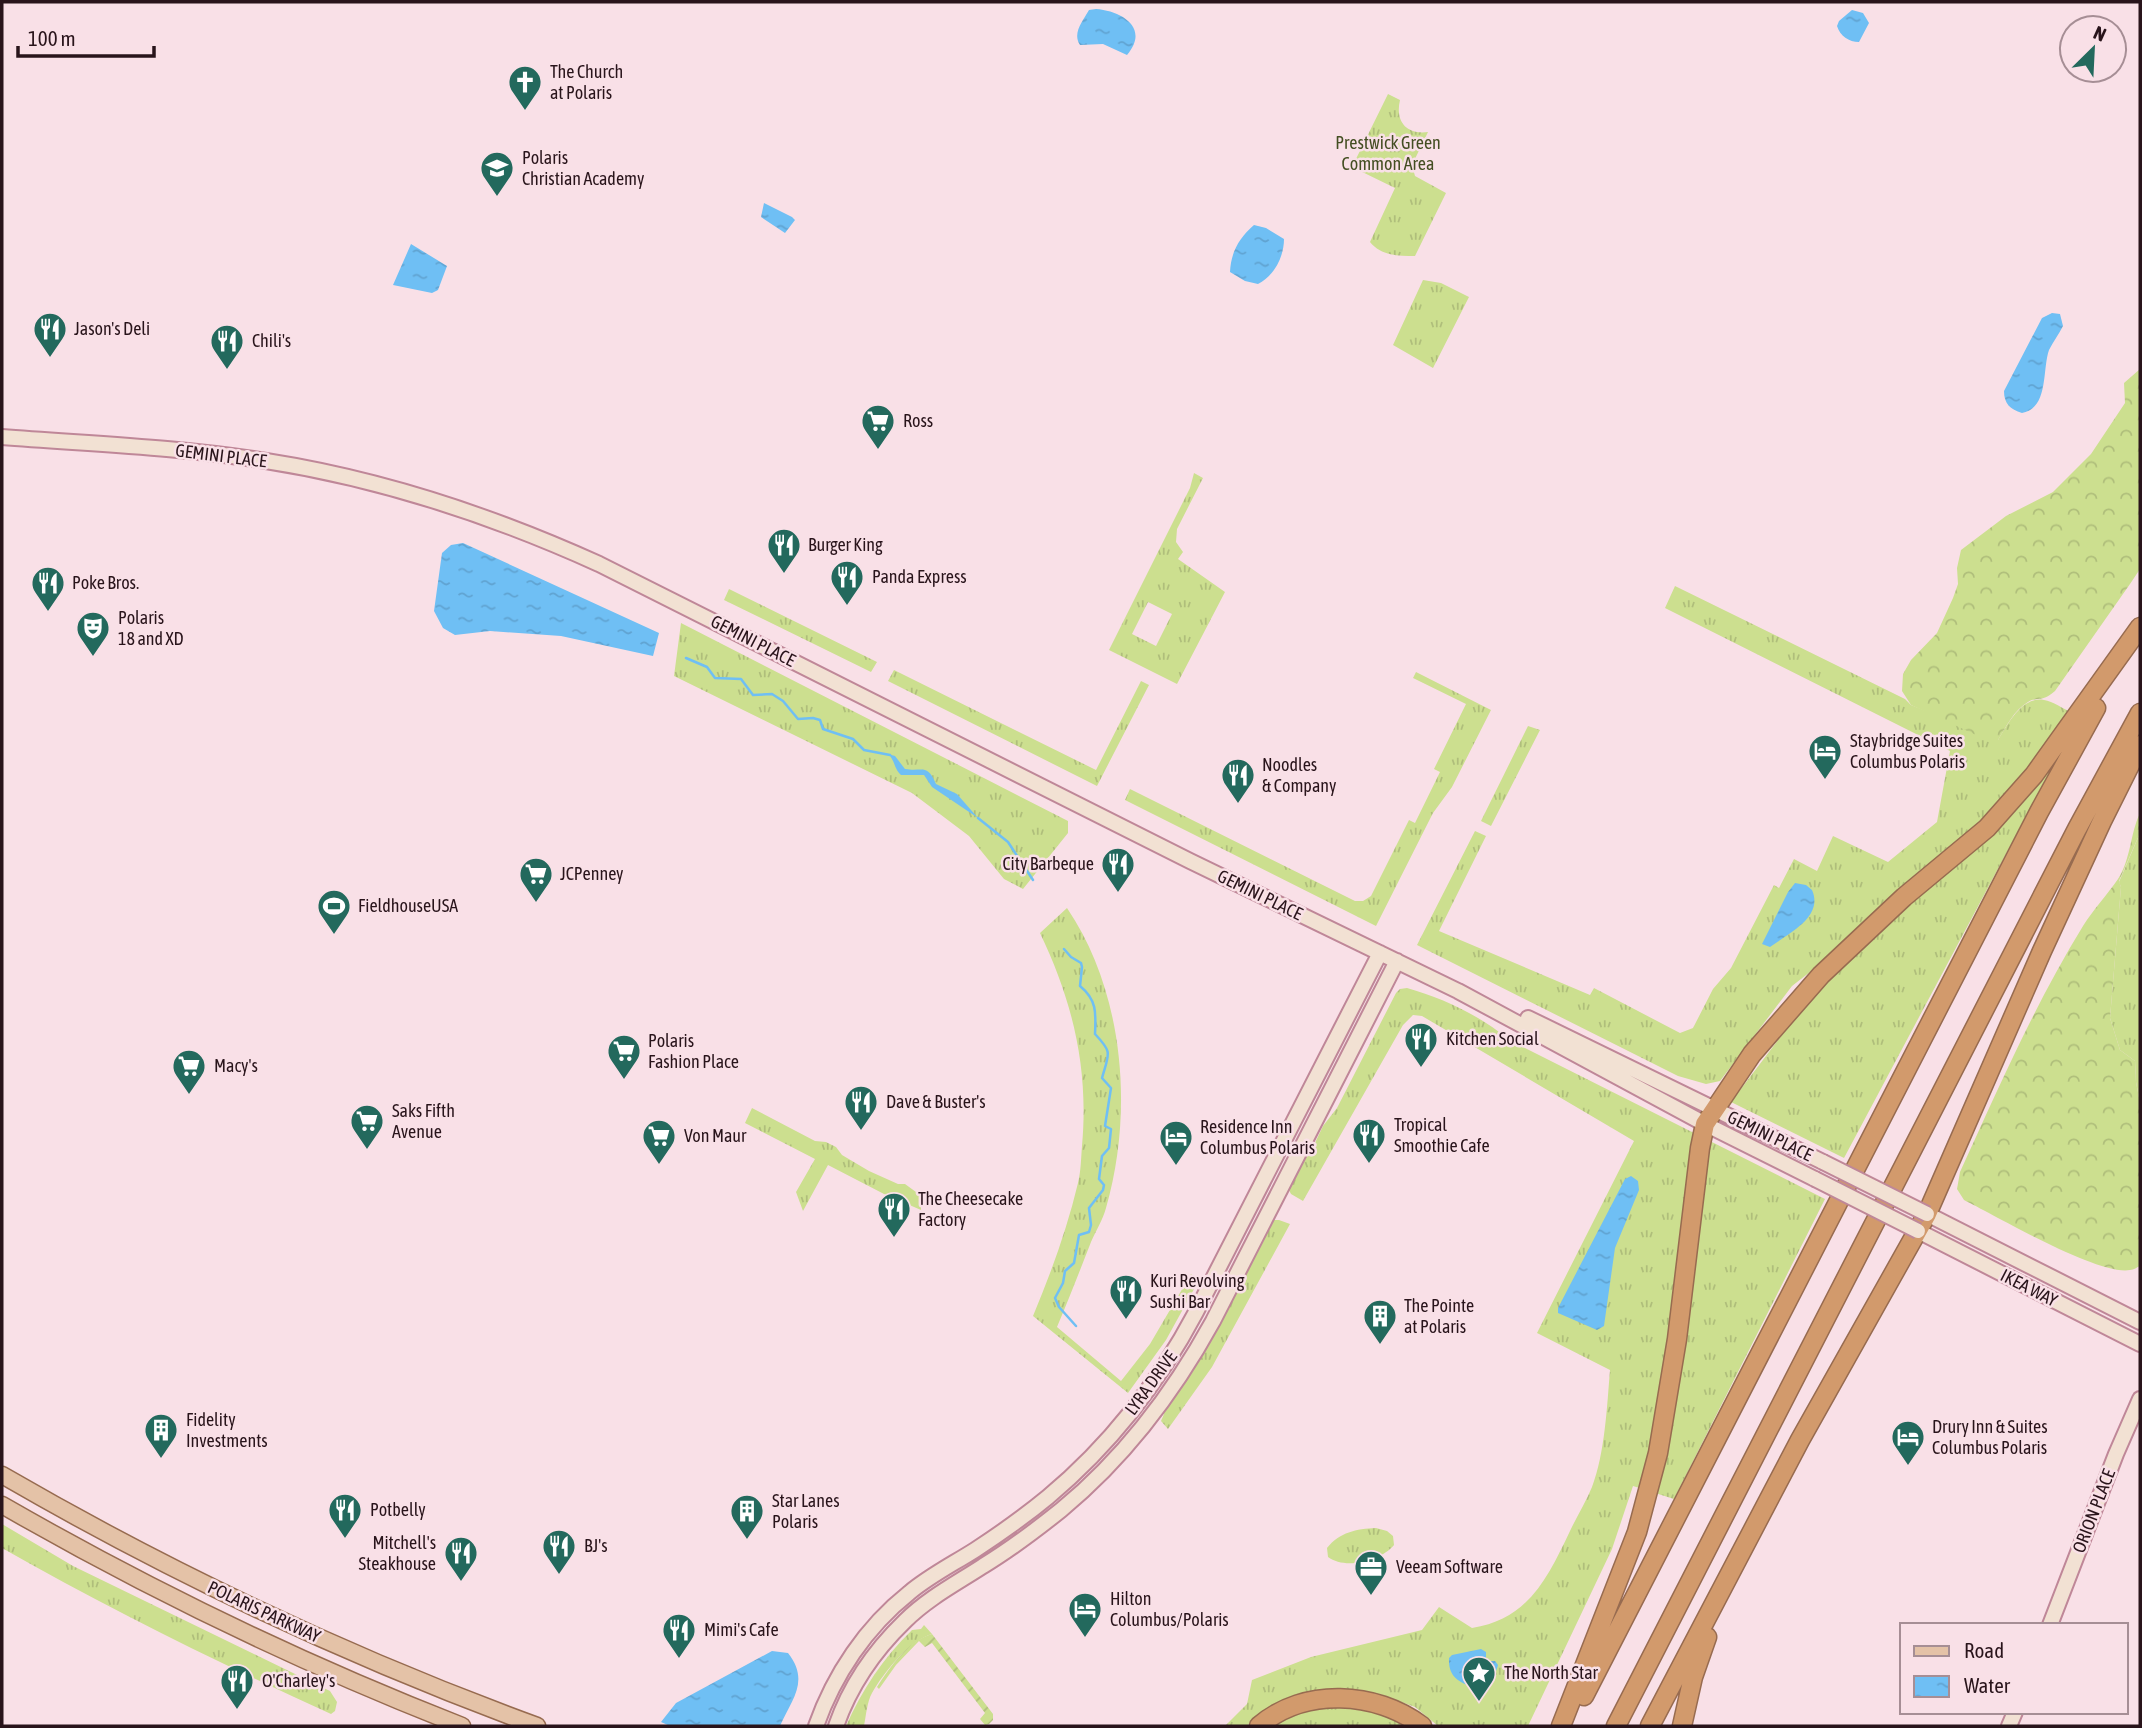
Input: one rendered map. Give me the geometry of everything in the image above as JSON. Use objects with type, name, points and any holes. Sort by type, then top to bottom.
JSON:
[{"type":"highway","points":[[1561,1726],[1637,1532],[1658,1453],[1677,1339],[1700,1148],[1710,1116],[1752,1054],[1821,975],[1903,898],[1995,820],[2034,775],[2140,627]]},
{"type":"highway","points":[[1568,1726],[2039,812],[2140,627]]},
{"type":"highway","points":[[1616,1726],[2077,829],[2140,713]]},
{"type":"highway","points":[[1650,1726],[1800,1440],[1927,1214],[2042,951],[2140,745]]},
{"type":"highway","points":[[1682,1726],[1693,1676],[1733,1568]]},
{"type":"highway","points":[[1259,1726],[1296,1706],[1325,1698],[1384,1704],[1422,1726]]},
{"type":"main road","name":"GEMINI PLACE","points":[[2,437],[181,450],[267,461],[374,483],[499,522],[599,564],[1227,879],[1710,1116],[1823,1162],[1927,1214]]},
{"type":"main road","name":"LYRA DRIVE","points":[[816,1726],[831,1689],[844,1668],[892,1607],[931,1577],[1014,1524],[1051,1494],[1115,1431],[1177,1349],[1380,953]]},
{"type":"main road","name":"LYRA DRIVE","points":[[836,1726],[848,1697],[866,1667],[905,1620],[941,1592],[1025,1539],[1063,1508],[1096,1478],[1137,1434],[1174,1385],[1213,1321],[1397,961]]},
{"type":"main road","name":"GEMINI PLACE","points":[[1710,1116],[1815,1180],[1918,1231]]},
{"type":"main road","name":"IKEA WAY","points":[[1927,1214],[2140,1322]]},
{"type":"main road","name":"IKEA WAY","points":[[1918,1231],[2140,1344]]},
{"type":"main road","name":"ORION PLACE","points":[[2051,1623],[2140,1399]]},
{"type":"main road","name":"POLARIS PARKWAY","points":[[2,1475],[137,1550],[240,1601],[365,1659],[537,1726]]},
{"type":"main road","name":"POLARIS PARKWAY","points":[[2,1505],[100,1560],[251,1636],[462,1726]]},
{"type":"green space","name":"Prestwick Green Common Area","points":[[1388,94],[1400,100],[1399,114],[1408,129],[1428,132],[1412,165],[1415,176],[1446,193],[1415,256],[1385,253],[1370,242],[1395,188],[1352,167]]},
{"type":"green space","points":[[1423,280],[1441,283],[1469,297],[1433,368],[1393,345]]},
{"type":"green space","points":[[2140,369],[2140,569],[2130,584],[2055,691],[2023,705],[1998,740],[1987,740],[1911,705],[1902,691],[1903,674],[1911,660],[1937,633],[1958,584],[1957,568],[1961,550],[2006,516],[2053,492],[2091,454],[2125,403],[2124,383]]},
{"type":"green space","points":[[1194,473],[1203,478],[1177,529],[1176,542],[1183,552],[1178,559],[1225,592],[1177,684],[1109,650],[1190,488]],"holes":[[[1148,602],[1172,614],[1156,646],[1132,634]]]},
{"type":"green space","points":[[1675,586],[1905,699],[1911,705],[1998,740],[2016,712],[2029,702],[2047,701],[2071,712],[2042,754],[1990,816],[1950,852],[1880,906],[1819,965],[1792,986],[1720,1081],[1706,1084],[1678,1076],[1417,945],[1475,831],[1486,836],[1439,931],[1590,995],[1594,988],[1680,1033],[1693,1028],[1713,989],[1731,968],[1774,885],[1779,888],[1794,859],[1817,871],[1833,836],[1888,862],[1937,822],[1950,751],[1665,608]]},
{"type":"green space","points":[[729,589],[877,662],[871,672],[724,600]]},
{"type":"green space","points":[[681,623],[1068,821],[1068,833],[1023,889],[1004,879],[969,836],[912,793],[674,676]]},
{"type":"green space","points":[[894,670],[1096,770],[1141,681],[1149,685],[1097,786],[888,681]]},
{"type":"green space","points":[[1416,672],[1491,710],[1452,787],[1433,813],[1376,926],[1125,800],[1130,789],[1355,901],[1363,901],[1371,896],[1409,820],[1415,823],[1440,772],[1434,769],[1466,704],[1413,678]]},
{"type":"green space","points":[[1528,726],[1540,730],[1491,826],[1481,821]]},
{"type":"green space","points":[[2045,770],[2049,773],[1844,1158],[1731,1102],[1813,994]]},
{"type":"green space","points":[[2140,813],[2140,833],[2119,881],[2121,887],[2110,1018],[2120,1050],[2135,1061],[2140,1103],[2140,1266],[2130,1270],[2095,1264],[2072,1255],[1964,1200],[1957,1189],[1960,1172],[2049,986],[2083,926],[2122,871]]},
{"type":"green space","points":[[2140,833],[2140,1103],[2135,1061],[2120,1050],[2110,1018],[2121,887],[2119,882]]},
{"type":"green space","points":[[1067,908],[1086,941],[1112,1014],[1121,1093],[1115,1171],[1106,1208],[1057,1327],[1121,1381],[1150,1344],[1191,1274],[1199,1280],[1166,1340],[1128,1393],[1033,1316],[1064,1234],[1081,1164],[1083,1090],[1076,1036],[1070,1010],[1040,933]]},
{"type":"green space","points":[[1407,988],[1461,1009],[1509,1040],[1825,1199],[1674,1499],[1633,1486],[1612,1549],[1528,1726],[1438,1726],[1415,1707],[1393,1699],[1354,1689],[1322,1689],[1276,1706],[1246,1726],[1225,1726],[1247,1704],[1252,1680],[1311,1657],[1422,1630],[1439,1607],[1472,1628],[1508,1616],[1534,1593],[1544,1580],[1587,1498],[1600,1459],[1610,1370],[1537,1333],[1634,1141],[1422,1016],[1413,1015],[1403,1025],[1303,1201],[1291,1194],[1288,1188],[1300,1161],[1314,1145],[1323,1126],[1337,1108],[1396,993]]},
{"type":"green space","points":[[752,1108],[815,1141],[836,1147],[842,1155],[869,1171],[898,1184],[905,1184],[916,1192],[921,1191],[921,1210],[828,1165],[803,1211],[796,1192],[815,1159],[745,1123]]},
{"type":"green space","points":[[1272,1220],[1290,1224],[1212,1367],[1168,1429],[1161,1421],[1164,1414],[1160,1414]]},
{"type":"green space","points":[[2,1524],[73,1566],[330,1691],[337,1702],[335,1711],[331,1714],[206,1655],[2,1548]]},
{"type":"green space","points":[[1376,1528],[1393,1536],[1394,1545],[1388,1551],[1372,1559],[1353,1563],[1335,1561],[1328,1557],[1327,1548],[1337,1538],[1355,1531]]},
{"type":"green space","points":[[924,1625],[932,1634],[906,1650],[883,1676],[870,1697],[864,1726],[846,1726],[866,1687],[883,1663],[912,1630],[921,1629]]},
{"type":"green space","points":[[932,1634],[993,1714],[993,1720],[989,1724],[985,1725],[980,1719],[985,1713],[932,1643],[925,1647],[919,1641],[896,1665],[879,1689],[877,1687],[907,1649],[923,1637]]},
{"type":"green space","points":[[1325,1705],[1379,1711],[1410,1726],[1273,1726],[1299,1711]]},
{"type":"water","points":[[1089,10],[1115,13],[1130,23],[1136,37],[1127,55],[1103,44],[1080,45],[1077,36],[1079,27]]},
{"type":"water","points":[[1852,10],[1863,13],[1869,23],[1859,42],[1845,38],[1837,26]]},
{"type":"water","points":[[764,203],[795,220],[785,233],[761,217]]},
{"type":"water","points":[[1254,225],[1266,228],[1284,239],[1277,265],[1264,281],[1258,284],[1245,281],[1230,272],[1237,246]]},
{"type":"water","points":[[411,244],[447,266],[438,290],[432,293],[393,285]]},
{"type":"water","points":[[2052,313],[2060,314],[2063,326],[2049,350],[2041,396],[2031,410],[2022,413],[2008,405],[2004,391],[2042,318]]},
{"type":"water","points":[[463,543],[659,633],[653,656],[561,636],[490,631],[455,635],[443,628],[434,611],[442,553],[451,545]]},
{"type":"water","points":[[888,754],[895,756],[905,769],[930,773],[936,784],[957,794],[978,818],[932,787],[924,775],[901,775]]},
{"type":"water","points":[[1795,883],[1806,885],[1812,890],[1814,900],[1809,916],[1795,930],[1770,947],[1762,944],[1788,892]]},
{"type":"water","points":[[1631,1176],[1638,1181],[1639,1190],[1615,1248],[1604,1326],[1597,1330],[1558,1313],[1558,1308],[1625,1179]]},
{"type":"water","points":[[1481,1649],[1486,1652],[1486,1661],[1495,1661],[1498,1665],[1494,1674],[1480,1689],[1485,1694],[1483,1696],[1455,1677],[1449,1664],[1452,1655]]},
{"type":"water","points":[[772,1651],[788,1653],[798,1672],[797,1690],[780,1726],[670,1726],[661,1722],[676,1703]]},
{"type":"waterway","points":[[686,658],[707,667],[715,678],[741,679],[753,695],[772,694],[783,701],[798,719],[820,720],[823,729],[853,739],[864,750],[890,755]]},
{"type":"waterway","points":[[978,818],[1008,842],[1033,880]]},
{"type":"waterway","points":[[1064,949],[1081,963],[1080,986],[1090,996],[1095,1013],[1095,1034],[1105,1045],[1108,1054],[1102,1078],[1111,1088],[1105,1126],[1111,1129],[1109,1148],[1102,1156],[1099,1179],[1104,1185],[1103,1190],[1089,1208],[1089,1232],[1079,1235],[1074,1263],[1065,1271],[1063,1283],[1055,1298],[1059,1307],[1076,1326]]},
{"type":"place","name":"The Church at Polaris","points":[[525,112]]},
{"type":"place","name":"Polaris Christian Academy","points":[[497,198]]},
{"type":"place","name":"Jason's Deli","points":[[50,359]]},
{"type":"place","name":"Chili's","points":[[227,371]]},
{"type":"place","name":"Ross","points":[[878,451]]},
{"type":"place","name":"Burger King","points":[[784,575]]},
{"type":"place","name":"Panda Express","points":[[847,607]]},
{"type":"place","name":"Poke Bros.","points":[[48,613]]},
{"type":"place","name":"Polaris 18 and XD","points":[[93,658]]},
{"type":"place","name":"Staybridge Suites Columbus Polaris","points":[[1825,781]]},
{"type":"place","name":"Noodles & Company","points":[[1238,805]]},
{"type":"place","name":"City Barbeque","points":[[1118,894]]},
{"type":"place","name":"JCPenney","points":[[536,904]]},
{"type":"place","name":"FieldhouseUSA","points":[[334,936]]},
{"type":"place","name":"Kitchen Social","points":[[1421,1069]]},
{"type":"place","name":"Polaris Fashion Place","points":[[624,1081]]},
{"type":"place","name":"Macy's","points":[[189,1096]]},
{"type":"place","name":"Dave & Buster's","points":[[861,1132]]},
{"type":"place","name":"Saks Fifth Avenue","points":[[367,1151]]},
{"type":"place","name":"Tropical Smoothie Cafe","points":[[1369,1165]]},
{"type":"place","name":"Von Maur","points":[[659,1166]]},
{"type":"place","name":"Residence Inn Columbus Polaris","points":[[1176,1167]]},
{"type":"place","name":"The Cheesecake Factory","points":[[894,1239]]},
{"type":"place","name":"Kuri Revolving Sushi Bar","points":[[1126,1321]]},
{"type":"place","name":"The Pointe at Polaris","points":[[1380,1346]]},
{"type":"place","name":"Fidelity Investments","points":[[161,1460]]},
{"type":"place","name":"Drury Inn & Suites Columbus Polaris","points":[[1908,1467]]},
{"type":"place","name":"Potbelly","points":[[345,1540]]},
{"type":"place","name":"Star Lanes Polaris","points":[[747,1541]]},
{"type":"place","name":"BJ's","points":[[559,1576]]},
{"type":"place","name":"Mitchell's Steakhouse","points":[[461,1583]]},
{"type":"place","name":"Veeam Software","points":[[1371,1597]]},
{"type":"place","name":"Hilton Columbus/Polaris","points":[[1085,1639]]},
{"type":"place","name":"Mimi's Cafe","points":[[679,1660]]},
{"type":"place","name":"The North Star","points":[[1479,1703]]},
{"type":"place","name":"O'Charley's","points":[[237,1711]]}]
